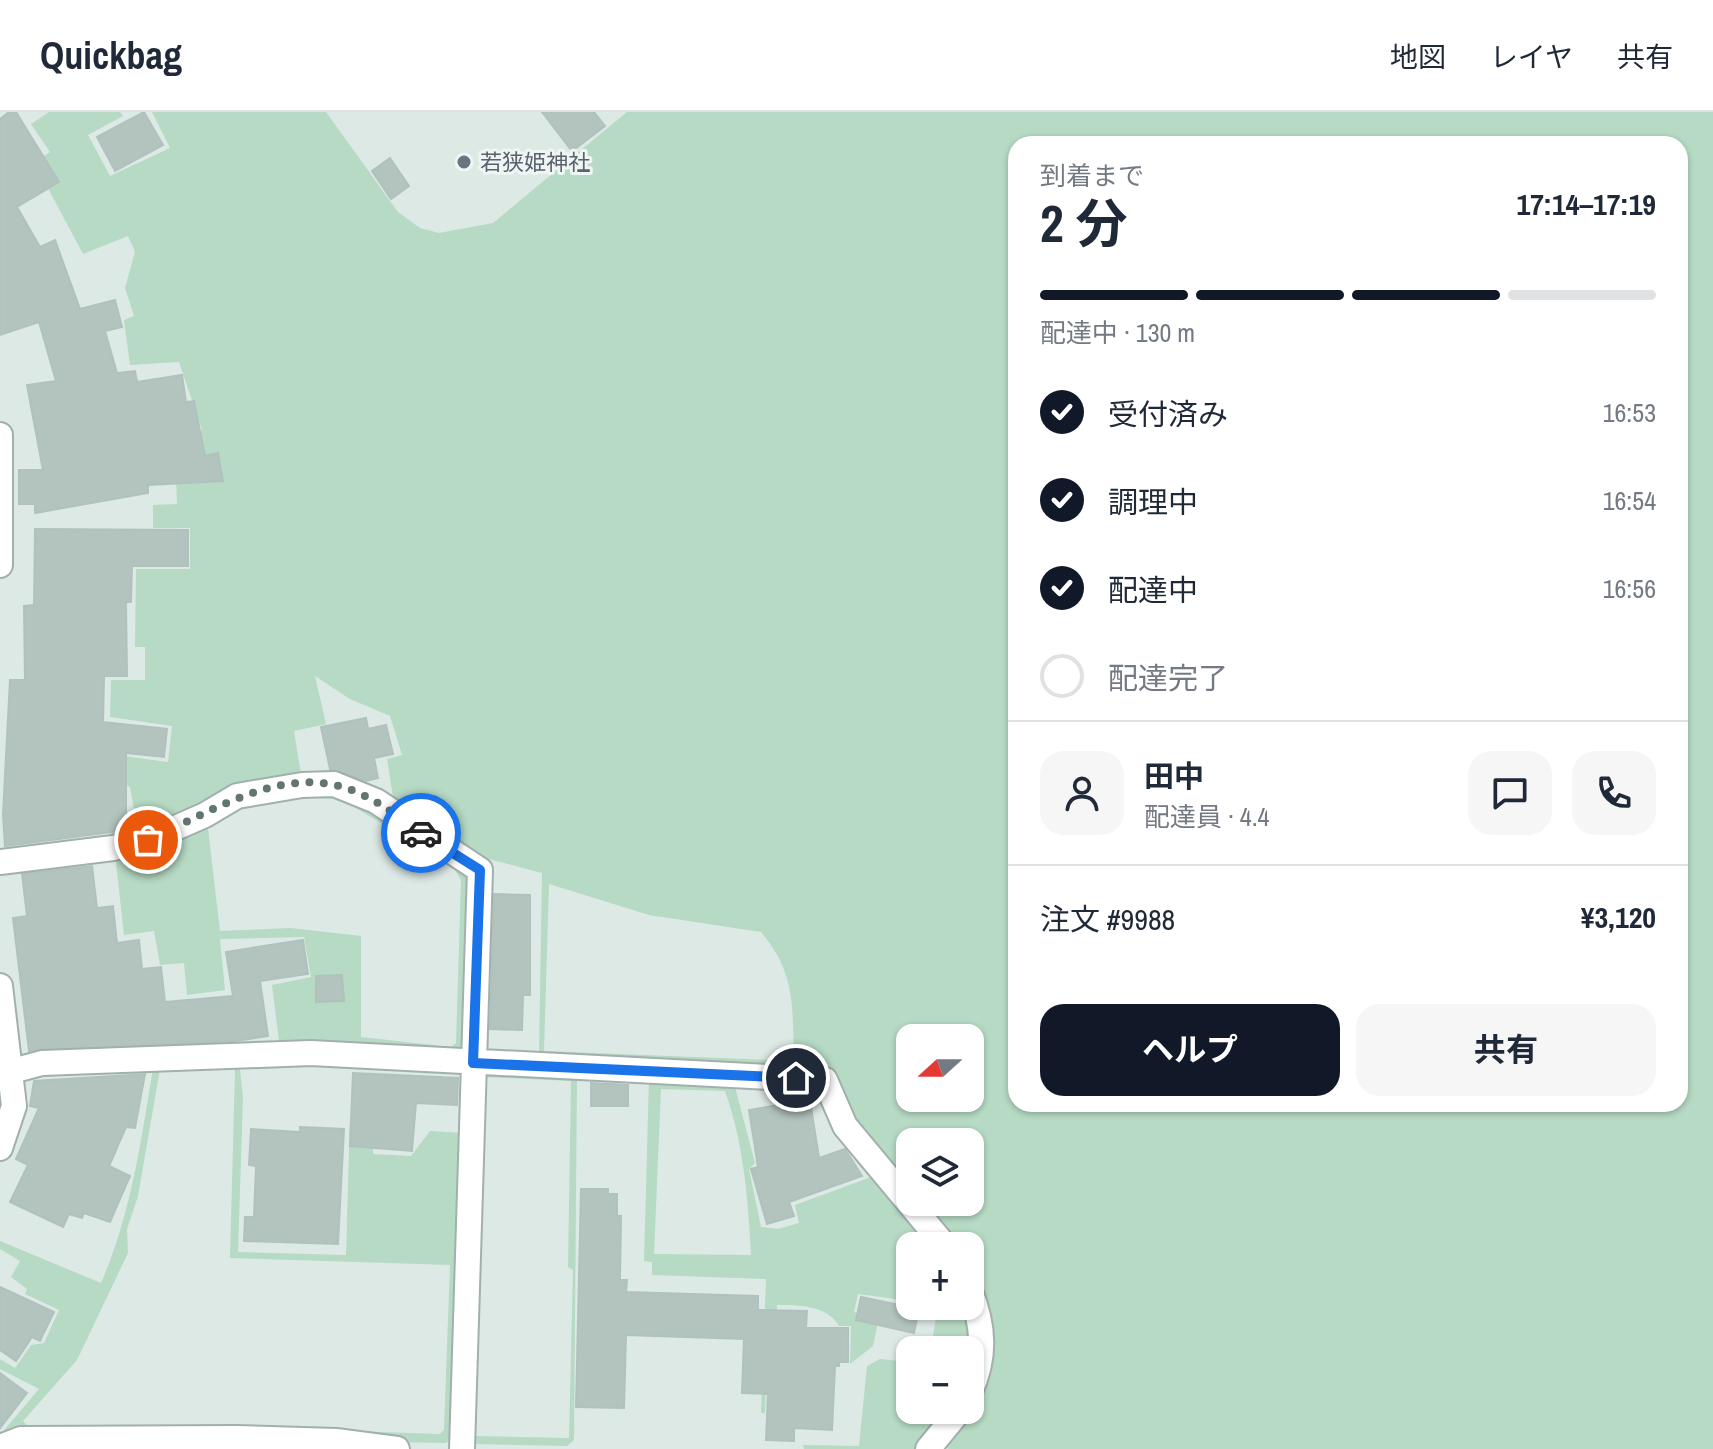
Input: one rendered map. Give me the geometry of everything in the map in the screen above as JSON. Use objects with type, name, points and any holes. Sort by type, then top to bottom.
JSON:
[{"type":"street","points":[[0,435],[0,565]]},
{"type":"street","points":[[0,862],[113,848],[148,840],[205,815],[237,796],[273,788],[334,784],[376,801],[480,870],[462,1449]]},
{"type":"street","points":[[0,986],[14,1106],[0,1148]]},
{"type":"street","points":[[12,1071],[42,1063],[74,1061],[311,1053],[825,1080],[845,1126],[933,1232]]},
{"type":"street","points":[[928,1449],[949,1424]]},
{"type":"street","points":[[0,1447],[21,1439],[236,1438],[336,1441],[397,1449]]},
{"type":"green space","points":[[49,112],[120,112],[123,116],[88,135],[110,176],[170,148],[152,112],[326,112],[398,212],[420,228],[439,233],[493,223],[627,112],[1713,112],[1713,1449],[948,1449],[946,1444],[960,1424],[984,1424],[984,1232],[942,1232],[929,1216],[984,1216],[984,1128],[896,1128],[896,1177],[848,1119],[825,1067],[804,1070],[539,1056],[542,873],[481,857],[394,804],[387,759],[402,755],[390,716],[350,699],[315,676],[326,724],[294,731],[302,780],[139,836],[130,787],[122,782],[123,756],[168,762],[172,726],[110,717],[111,680],[145,680],[145,647],[135,647],[136,569],[190,569],[190,528],[153,528],[153,505],[177,504],[175,454],[169,437],[202,430],[179,362],[130,365],[124,320],[134,316],[125,288],[135,252],[128,236],[83,254],[34,162],[50,152],[31,124]],"holes":[[[549,884],[649,915],[761,932],[773,947],[787,978],[792,1008],[794,1061],[544,1051]]]},
{"type":"green space","points":[[334,791],[374,808],[470,878],[463,1050],[279,1041],[272,985],[311,977],[304,937],[220,939],[225,990],[187,995],[184,963],[160,965],[154,931],[124,935],[115,854],[240,802]],"holes":[[[301,797],[333,799],[351,805],[453,867],[461,880],[456,1043],[451,1047],[361,1037],[361,936],[291,928],[220,931],[208,828],[242,809]]]},
{"type":"green space","points":[[239,1061],[243,1097],[238,1252],[346,1255],[350,1116],[374,1117],[373,1154],[411,1156],[430,1131],[463,1133],[454,1437],[446,1443],[0,1435],[39,1389],[0,1369],[0,1359],[15,1368],[31,1345],[44,1343],[59,1310],[25,1294],[27,1289],[11,1277],[20,1261],[0,1249],[0,1241],[101,1283],[128,1202],[154,1063]],"holes":[[[160,1069],[235,1069],[230,1258],[450,1265],[444,1430],[440,1434],[234,1427],[28,1426],[23,1421],[77,1360],[128,1253],[127,1229],[138,1196]]]},
{"type":"green space","points":[[480,1072],[577,1076],[574,1440],[567,1446],[472,1444]],"holes":[[[484,1077],[571,1081],[568,1267],[573,1270],[569,1438],[476,1436]]]},
{"type":"green space","points":[[649,1078],[734,1083],[755,1163],[749,1169],[761,1227],[778,1229],[799,1223],[795,1205],[874,1176],[896,1200],[896,1216],[910,1216],[924,1232],[896,1232],[896,1299],[858,1294],[854,1312],[879,1318],[873,1346],[850,1364],[851,1326],[839,1326],[820,1310],[777,1305],[775,1362],[766,1380],[765,1413],[761,1413],[766,1279],[652,1275],[652,1262],[644,1261]],"holes":[[[661,1089],[725,1091],[741,1151],[751,1255],[654,1254]]]},
{"type":"green space","points":[[936,1320],[970,1320],[972,1336],[933,1335]]},
{"type":"green space","points":[[880,1359],[896,1361],[896,1424],[935,1424],[916,1449],[804,1449],[803,1445],[859,1446],[867,1366]]},
{"type":"building","points":[[9,112],[16,112],[59,182],[17,207],[40,247],[55,240],[80,309],[115,300],[122,327],[105,331],[117,373],[135,371],[137,382],[182,375],[186,402],[194,401],[205,456],[218,453],[223,481],[148,485],[148,493],[35,513],[35,504],[19,504],[19,470],[43,470],[27,385],[56,381],[39,322],[0,335],[0,119]]},
{"type":"building","points":[[144,112],[163,145],[115,171],[97,137]]},
{"type":"building","points":[[542,112],[594,112],[605,126],[572,151]]},
{"type":"building","points":[[390,158],[409,186],[391,199],[372,171]]},
{"type":"building","points":[[35,529],[188,530],[188,566],[132,566],[131,602],[126,602],[127,676],[104,676],[103,722],[167,729],[164,757],[126,753],[126,830],[5,846],[3,814],[10,680],[25,680],[24,606],[34,605]]},
{"type":"building","points":[[366,718],[368,729],[386,725],[393,754],[374,758],[378,778],[366,781],[330,769],[321,727]]},
{"type":"building","points":[[92,866],[97,908],[113,906],[117,943],[139,940],[142,969],[161,967],[165,1002],[233,996],[226,952],[303,940],[308,974],[260,981],[268,1036],[236,1041],[29,1051],[13,918],[27,916],[22,874]]},
{"type":"building","points":[[494,894],[530,895],[530,995],[523,995],[522,1030],[490,1029]]},
{"type":"building","points":[[342,975],[344,1001],[316,1002],[316,976]]},
{"type":"building","points":[[353,1073],[458,1078],[457,1105],[416,1103],[412,1151],[350,1146]]},
{"type":"building","points":[[145,1074],[135,1128],[126,1127],[109,1166],[130,1176],[110,1222],[84,1213],[82,1218],[69,1214],[63,1227],[10,1202],[28,1165],[16,1159],[39,1108],[30,1106],[34,1081]]},
{"type":"building","points":[[591,1083],[628,1085],[628,1106],[591,1106]]},
{"type":"building","points":[[783,1093],[809,1094],[819,1158],[845,1149],[862,1176],[789,1202],[794,1216],[767,1224],[751,1169],[758,1167],[749,1110],[785,1104]]},
{"type":"building","points":[[300,1127],[344,1129],[338,1244],[244,1241],[245,1217],[254,1217],[256,1166],[249,1165],[251,1129],[300,1132]]},
{"type":"building","points":[[581,1189],[608,1189],[608,1194],[617,1194],[617,1216],[621,1216],[620,1280],[627,1280],[626,1292],[758,1296],[758,1310],[807,1311],[806,1328],[848,1328],[848,1362],[839,1362],[839,1366],[835,1366],[832,1430],[794,1428],[794,1441],[766,1440],[768,1394],[742,1393],[744,1339],[626,1335],[624,1408],[576,1407]]},
{"type":"building","points":[[0,1287],[54,1312],[40,1341],[32,1337],[16,1361],[0,1350]]},
{"type":"building","points":[[861,1297],[896,1304],[896,1320],[917,1320],[914,1333],[856,1320]]},
{"type":"building","points":[[0,1373],[27,1393],[0,1428]]},
{"type":"way so far","points":[[148,840],[205,815],[237,796],[273,788],[334,784],[376,801],[421,833]]},
{"type":"place","name":"若狭姫神社","points":[[464,162]]},
{"type":"route","points":[[421,833],[480,870],[473,1063],[654,1069],[796,1078]]}]
